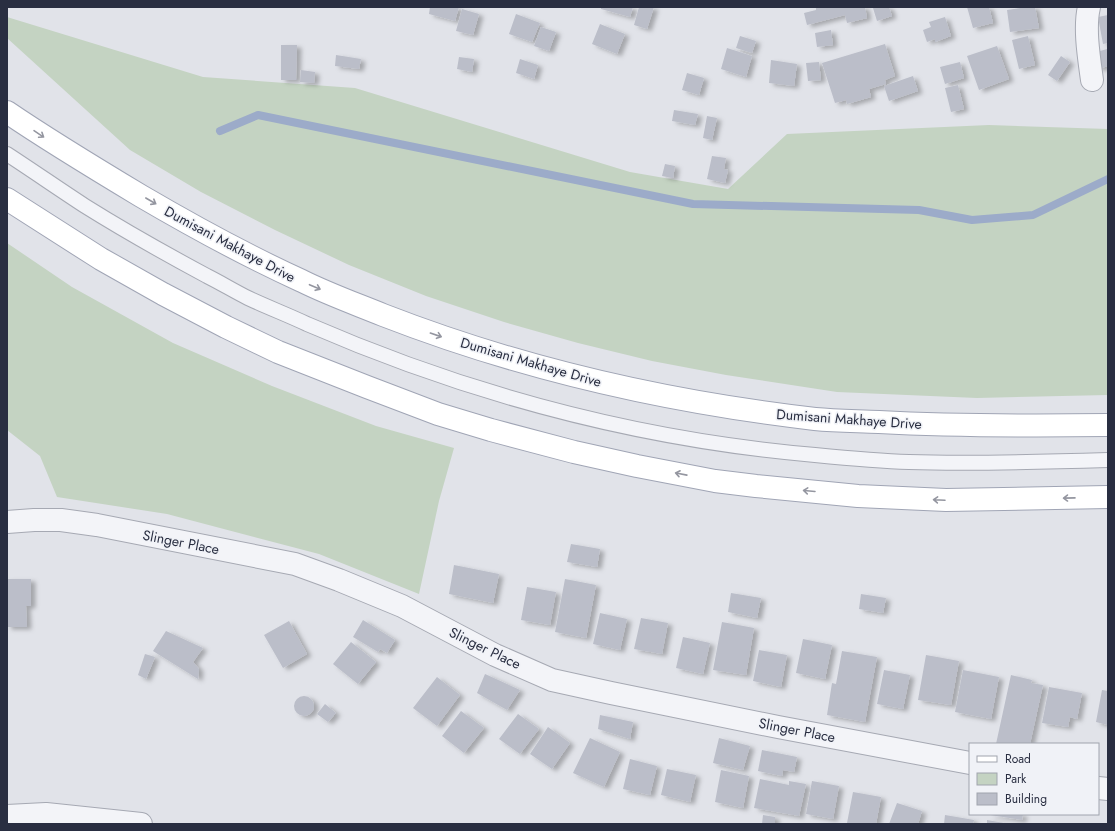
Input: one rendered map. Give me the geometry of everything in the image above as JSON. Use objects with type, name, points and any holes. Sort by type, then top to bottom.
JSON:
[{"type":"main road","name":"Dumisani Makhaye Drive","points":[[7,112],[82,161],[178,217],[241,252],[303,282],[352,303],[420,329],[470,346],[565,374],[668,397],[744,410],[819,419],[922,425],[1108,425]]},
{"type":"main road","points":[[7,199],[101,259],[163,294],[278,352],[438,414],[491,430],[574,452],[637,466],[715,481],[756,486],[858,496],[946,500],[1108,497]]},
{"type":"street","points":[[1089,7],[1087,40],[1092,80]]},
{"type":"street","name":"Slinger Place","points":[[7,522],[61,520],[97,525],[295,564],[402,606],[495,655],[552,680],[611,694],[969,763]]},
{"type":"street","points":[[7,816],[46,814],[141,824]]},
{"type":"lane","points":[[7,154],[86,206],[168,255],[249,298],[380,354],[531,404],[658,433],[752,448],[814,455],[906,462],[980,463],[1108,460]]},
{"type":"green space","points":[[7,17],[203,77],[355,88],[630,172],[728,189],[787,134],[989,125],[1108,129],[1108,395],[977,398],[837,392],[726,375],[652,361],[578,343],[504,322],[426,296],[349,265],[275,230],[201,192],[130,150],[7,38]]},
{"type":"green space","points":[[7,243],[72,287],[173,343],[272,386],[376,426],[454,448],[439,501],[419,594],[319,554],[167,514],[57,497],[40,456],[7,430]]},
{"type":"building","points":[[430,7],[459,7],[455,21],[429,14]]},
{"type":"building","points":[[601,7],[633,7],[630,17],[601,9]]},
{"type":"building","points":[[639,7],[654,7],[647,29],[634,25]]},
{"type":"building","points":[[816,7],[865,7],[867,18],[847,23],[845,15],[807,25],[804,13],[816,10]]},
{"type":"building","points":[[889,7],[892,16],[877,21],[873,8]]},
{"type":"building","points":[[967,7],[989,7],[993,23],[973,28]]},
{"type":"building","points":[[1035,7],[1039,28],[1010,32],[1007,10]]},
{"type":"building","points":[[462,9],[479,14],[473,35],[456,31]]},
{"type":"building","points":[[516,14],[540,23],[532,42],[509,34]]},
{"type":"building","points":[[1108,15],[1108,43],[1103,44],[1098,17]]},
{"type":"building","points":[[945,17],[951,36],[935,42],[935,39],[927,42],[923,30],[931,27],[929,22]]},
{"type":"building","points":[[600,24],[625,34],[617,54],[592,44]]},
{"type":"building","points":[[541,27],[556,32],[549,51],[534,46]]},
{"type":"building","points":[[831,30],[833,45],[817,47],[815,33]]},
{"type":"building","points":[[740,36],[756,41],[752,53],[736,48]]},
{"type":"building","points":[[1028,36],[1035,65],[1019,69],[1012,40]]},
{"type":"building","points":[[885,44],[895,76],[885,80],[886,84],[869,89],[871,97],[847,104],[846,100],[835,103],[822,63]]},
{"type":"building","points":[[281,45],[297,45],[296,80],[281,80]]},
{"type":"building","points":[[997,46],[1009,79],[979,90],[967,56]]},
{"type":"building","points":[[727,48],[752,56],[746,77],[721,69]]},
{"type":"building","points":[[1107,49],[1108,66],[1098,69],[1093,53]]},
{"type":"building","points":[[336,55],[361,59],[359,69],[335,66]]},
{"type":"building","points":[[1061,56],[1070,62],[1057,81],[1048,75]]},
{"type":"building","points":[[459,57],[474,59],[472,72],[457,69]]},
{"type":"building","points":[[520,59],[538,65],[534,79],[516,73]]},
{"type":"building","points":[[771,60],[797,64],[794,86],[769,83]]},
{"type":"building","points":[[819,62],[821,80],[808,81],[806,63]]},
{"type":"building","points":[[960,62],[964,78],[945,84],[940,67]]},
{"type":"building","points":[[301,70],[315,72],[314,83],[300,82]]},
{"type":"building","points":[[687,73],[704,78],[699,95],[682,90]]},
{"type":"building","points":[[913,76],[918,91],[889,101],[884,86]]},
{"type":"building","points":[[958,85],[964,109],[951,112],[945,88]]},
{"type":"building","points":[[674,110],[698,114],[695,125],[672,121]]},
{"type":"building","points":[[707,116],[717,118],[712,140],[703,138]]},
{"type":"building","points":[[712,156],[726,158],[724,169],[728,170],[725,183],[707,179]]},
{"type":"building","points":[[665,164],[675,166],[673,178],[662,176]]},
{"type":"building","points":[[571,544],[600,549],[597,567],[567,562]]},
{"type":"building","points":[[454,565],[499,574],[493,603],[449,594]]},
{"type":"building","points":[[7,579],[31,579],[31,606],[26,606],[27,627],[7,627]]},
{"type":"building","points":[[565,579],[596,585],[586,638],[555,632]]},
{"type":"building","points":[[527,587],[556,592],[550,625],[521,620]]},
{"type":"building","points":[[731,593],[761,598],[757,618],[728,612]]},
{"type":"building","points":[[861,594],[886,598],[883,613],[859,609]]},
{"type":"building","points":[[600,613],[627,619],[620,650],[593,644]]},
{"type":"building","points":[[641,618],[668,623],[662,654],[634,649]]},
{"type":"building","points":[[363,620],[395,640],[387,653],[380,649],[378,652],[353,637]]},
{"type":"building","points":[[289,621],[307,654],[283,668],[264,635]]},
{"type":"building","points":[[722,622],[754,628],[746,675],[713,670]]},
{"type":"building","points":[[166,631],[203,648],[193,662],[199,669],[198,679],[153,651]]},
{"type":"building","points":[[683,637],[710,643],[703,674],[676,668]]},
{"type":"building","points":[[803,639],[832,645],[825,679],[796,673]]},
{"type":"building","points":[[351,642],[376,662],[358,684],[333,664]]},
{"type":"building","points":[[759,650],[787,655],[781,687],[753,681]]},
{"type":"building","points":[[842,651],[877,657],[865,722],[827,715],[832,683],[836,684]]},
{"type":"building","points":[[145,654],[155,657],[146,679],[138,675]]},
{"type":"building","points":[[926,655],[959,661],[951,705],[918,700]]},
{"type":"building","points":[[884,670],[910,675],[903,709],[877,704]]},
{"type":"building","points":[[963,670],[999,677],[991,719],[955,712]]},
{"type":"building","points":[[485,674],[520,690],[507,710],[477,693]]},
{"type":"building","points":[[1011,675],[1032,680],[1031,683],[1043,685],[1030,743],[996,743]]},
{"type":"building","points":[[437,677],[460,695],[437,726],[413,708]]},
{"type":"building","points":[[1049,687],[1082,693],[1077,719],[1070,717],[1068,727],[1042,723]]},
{"type":"building","points":[[1102,690],[1108,691],[1108,725],[1096,722]]},
{"type":"building","points":[[304,696],[311,699],[314,706],[311,713],[304,716],[297,713],[294,706],[297,699]]},
{"type":"building","points":[[325,704],[336,713],[328,722],[317,714]]},
{"type":"building","points":[[461,711],[484,728],[464,753],[442,736]]},
{"type":"building","points":[[518,714],[539,729],[520,754],[499,739]]},
{"type":"building","points":[[600,715],[633,722],[630,739],[598,729]]},
{"type":"building","points":[[548,727],[570,743],[552,769],[530,754]]},
{"type":"building","points":[[590,738],[620,752],[604,787],[573,773]]},
{"type":"building","points":[[719,738],[750,746],[743,770],[713,763]]},
{"type":"building","points":[[762,750],[797,757],[794,772],[783,770],[782,776],[758,771]]},
{"type":"building","points":[[630,759],[657,766],[650,795],[623,789]]},
{"type":"building","points":[[667,769],[696,775],[690,802],[661,795]]},
{"type":"building","points":[[721,770],[749,776],[743,808],[715,802]]},
{"type":"building","points":[[760,779],[789,785],[789,781],[806,784],[799,816],[754,808]]},
{"type":"building","points":[[812,781],[839,786],[833,819],[806,814]]},
{"type":"building","points":[[853,792],[881,797],[876,824],[847,823]]},
{"type":"building","points":[[897,803],[922,811],[918,824],[889,824]]},
{"type":"building","points":[[763,815],[775,817],[775,824],[762,824]]},
{"type":"building","points":[[945,815],[974,820],[973,824],[944,824]]},
{"type":"building","points":[[990,815],[1023,815],[1022,820]]},
{"type":"building","points":[[987,820],[1004,823],[1004,824],[987,824]]},
{"type":"waterway","points":[[220,131],[258,115],[693,204],[919,210],[972,220],[1033,215],[1108,179]]}]
